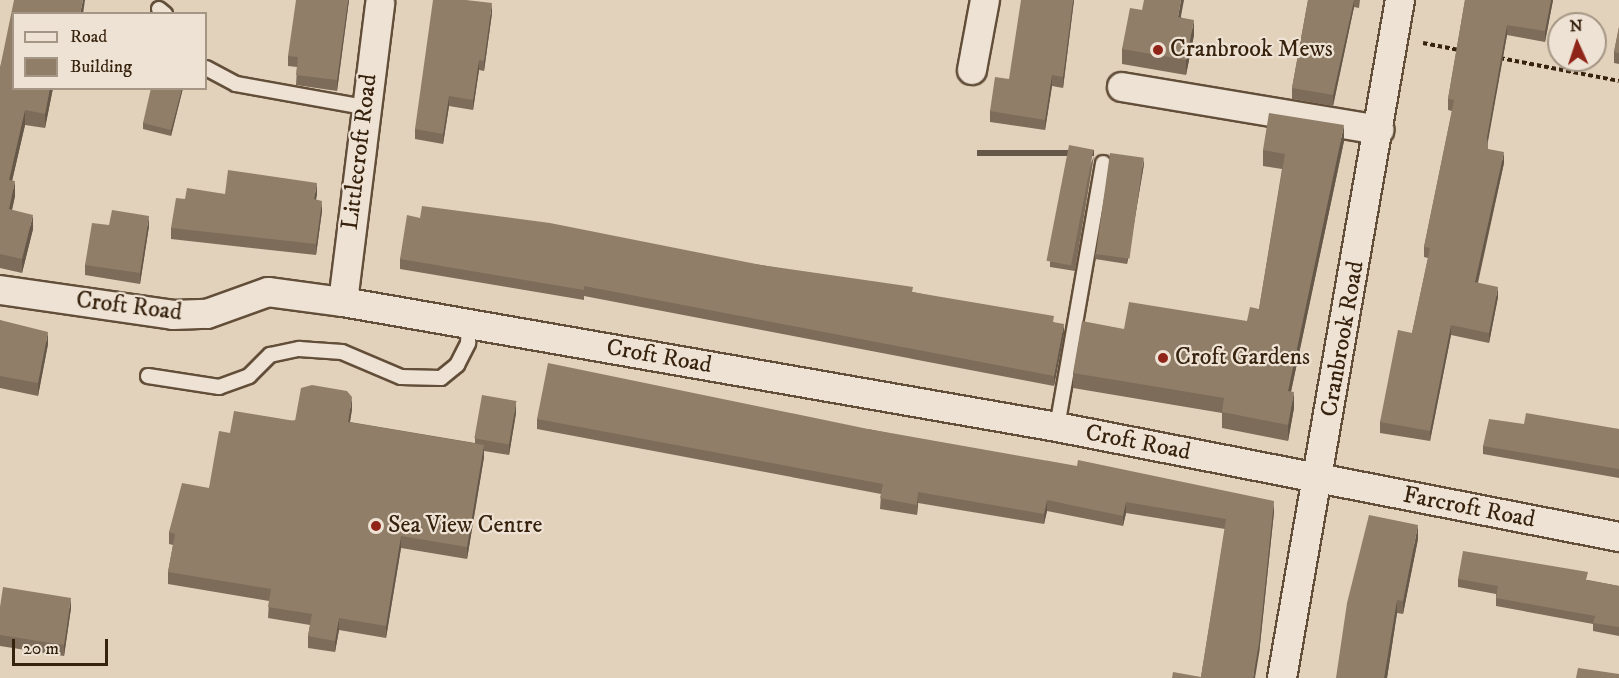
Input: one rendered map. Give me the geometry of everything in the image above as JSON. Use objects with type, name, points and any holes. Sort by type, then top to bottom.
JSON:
[{"type":"street","points":[[972,70],[985,0]]},
{"type":"street","name":"Cranbrook Road","points":[[1282,678],[1400,0]]},
{"type":"street","name":"Littlecroft Road","points":[[343,302],[364,107],[380,3]]},
{"type":"street","points":[[1122,87],[1379,130]]},
{"type":"street","name":"Croft Road","points":[[0,290],[173,315],[207,314],[268,292],[343,302],[1057,426],[1318,478]]},
{"type":"street","name":"Farcroft Road","points":[[1318,478],[1619,537]]},
{"type":"lane","points":[[207,69],[236,84],[364,107]]},
{"type":"lane","points":[[1057,426],[1103,163]]},
{"type":"lane","points":[[148,376],[219,387],[249,376],[270,355],[299,349],[342,352],[401,377],[441,378],[457,365],[468,343],[469,323]]},
{"type":"path","points":[[1393,37],[1472,52]]},
{"type":"path","points":[[1495,57],[1619,81]]},
{"type":"building","points":[[14,0],[83,0],[80,12],[12,12],[12,90],[50,90],[45,114],[25,110],[9,180],[15,181],[9,209],[33,215],[22,259],[0,254],[0,68]]},
{"type":"building","points":[[296,0],[348,0],[337,80],[296,75],[298,57],[288,56]]},
{"type":"building","points":[[433,0],[492,3],[484,61],[479,60],[473,100],[449,96],[443,134],[415,129]]},
{"type":"building","points":[[1021,0],[1073,0],[1063,77],[1052,75],[1045,120],[990,111],[995,77],[1009,79]]},
{"type":"building","points":[[1144,0],[1181,0],[1178,17],[1194,20],[1186,60],[1122,49],[1130,8],[1142,10]]},
{"type":"building","points":[[1308,0],[1354,0],[1333,95],[1292,88]]},
{"type":"building","points":[[1465,0],[1551,0],[1545,31],[1507,25],[1487,137],[1488,149],[1504,152],[1475,282],[1498,287],[1489,333],[1451,325],[1430,431],[1380,422],[1398,330],[1412,333],[1430,248],[1424,247],[1454,100],[1448,99]]},
{"type":"building","points":[[1619,27],[1619,53],[1614,52]]},
{"type":"building","points":[[151,90],[181,90],[171,130],[143,123]]},
{"type":"building","points":[[1269,113],[1344,125],[1288,391],[1294,392],[1288,425],[1222,412],[1224,398],[1073,373],[1082,321],[1124,329],[1129,302],[1247,321],[1250,307],[1259,309],[1285,154],[1263,150]]},
{"type":"building","points":[[1069,145],[1094,150],[1071,266],[1046,261]]},
{"type":"building","points":[[1110,153],[1144,158],[1129,259],[1096,254]]},
{"type":"building","points":[[228,170],[317,183],[314,199],[322,201],[316,244],[171,228],[176,198],[185,199],[187,188],[225,194]]},
{"type":"building","points":[[422,206],[550,223],[761,265],[913,287],[912,292],[1054,316],[1053,322],[1064,324],[1054,376],[584,286],[584,290],[400,259],[407,215],[420,218]]},
{"type":"building","points":[[112,210],[149,216],[140,273],[85,265],[92,223],[109,225]]},
{"type":"building","points":[[0,320],[48,332],[38,383],[0,376]]},
{"type":"building","points":[[548,363],[868,429],[1077,466],[1078,460],[1274,501],[1259,643],[1253,678],[1172,678],[1173,672],[1201,677],[1226,519],[1126,502],[1123,516],[1047,500],[1044,514],[918,492],[917,505],[880,498],[883,484],[537,419]]},
{"type":"building","name":"Sea View Centre","points":[[312,385],[347,391],[352,397],[348,422],[484,445],[467,547],[401,536],[386,626],[339,618],[335,641],[308,636],[312,614],[268,607],[271,589],[168,572],[175,534],[169,532],[182,483],[209,488],[219,431],[230,433],[234,411],[295,421],[301,388]]},
{"type":"building","points":[[482,395],[516,401],[509,444],[474,438]]},
{"type":"building","points":[[1526,413],[1619,429],[1619,469],[1483,446],[1489,419],[1524,424]]},
{"type":"building","points":[[1369,515],[1418,525],[1403,601],[1397,600],[1384,678],[1336,678],[1347,603]]},
{"type":"building","points":[[1463,551],[1588,572],[1586,580],[1619,586],[1619,627],[1593,623],[1595,616],[1496,598],[1498,586],[1458,579]]},
{"type":"building","points":[[3,587],[71,598],[64,645],[0,635]]},
{"type":"building","points":[[1578,668],[1619,674],[1619,678],[1576,678]]},
{"type":"place","name":"Cranbrook Mews","points":[[1158,50]]},
{"type":"place","name":"Croft Gardens","points":[[1163,358]]},
{"type":"place","name":"Sea View Centre","points":[[376,526]]}]
